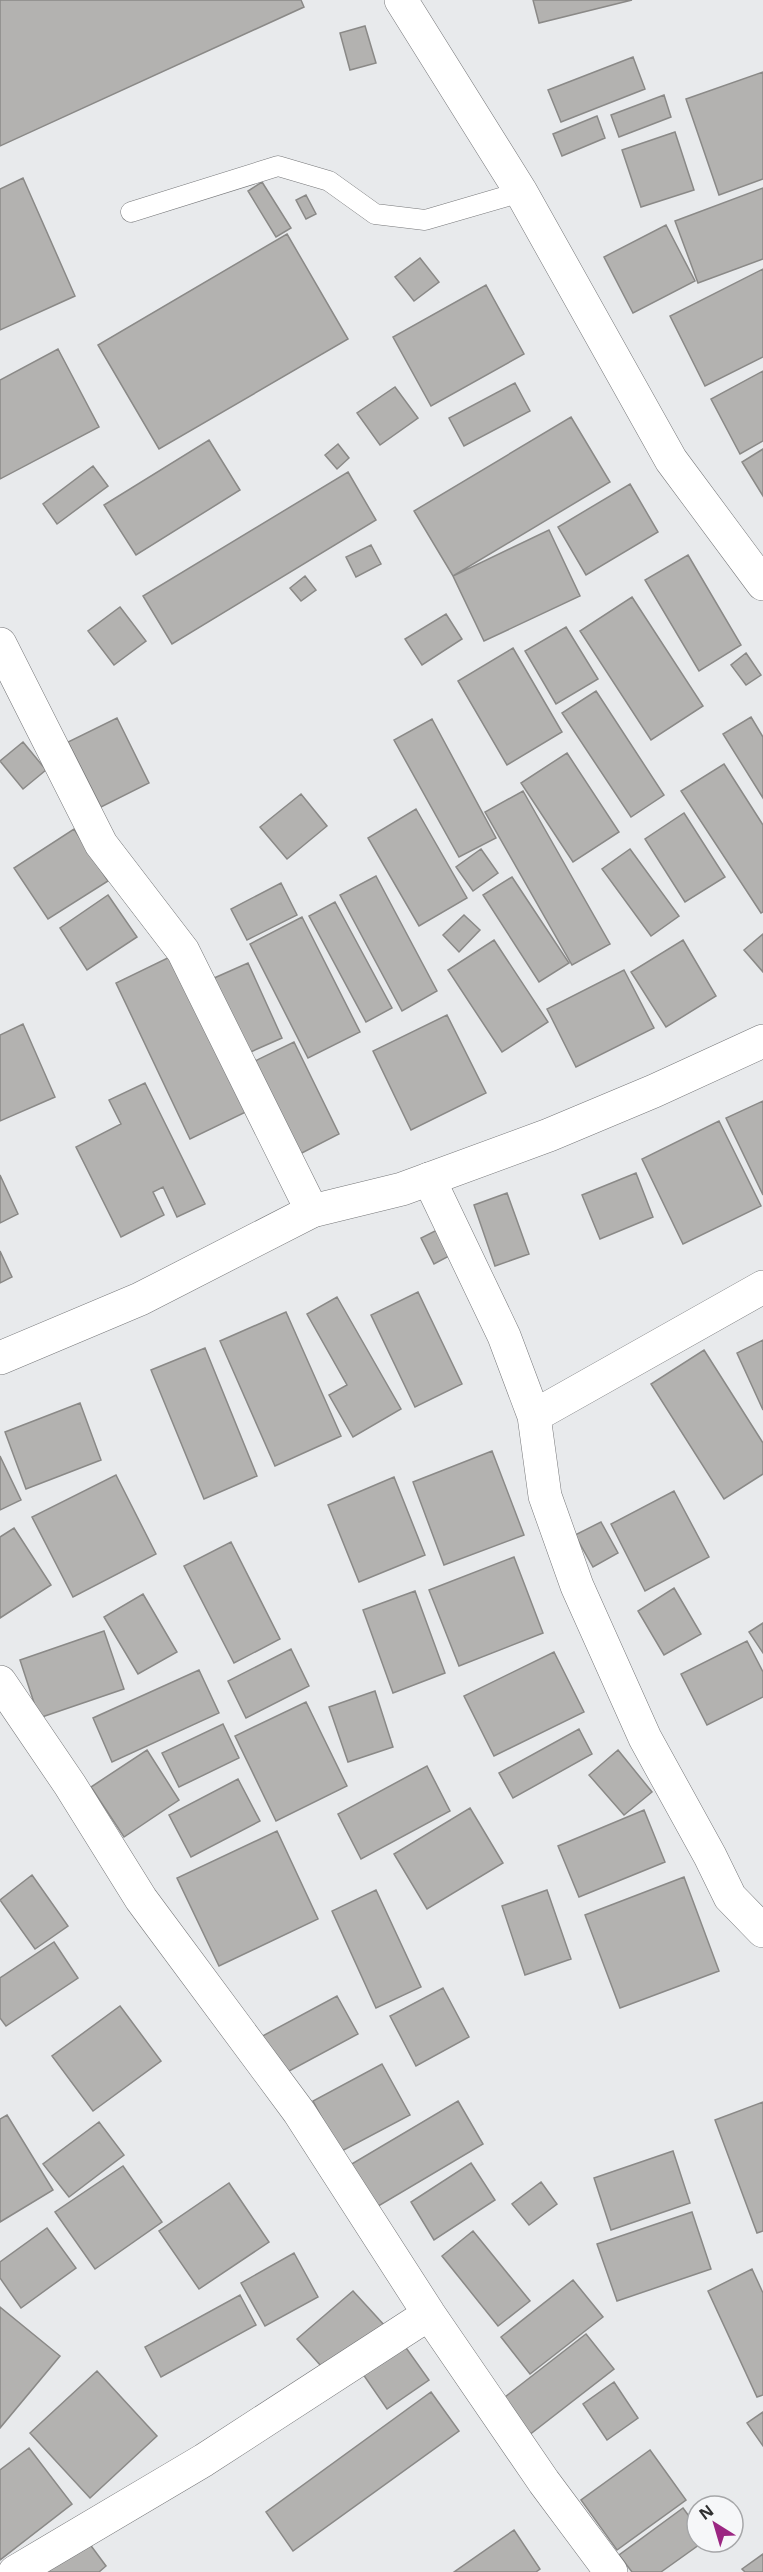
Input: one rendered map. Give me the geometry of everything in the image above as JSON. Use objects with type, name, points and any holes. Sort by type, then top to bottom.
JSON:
[{"type":"street","points":[[401,0],[521,192],[671,460],[763,584]]},
{"type":"street","points":[[0,644],[102,844],[183,951],[312,1210]]},
{"type":"street","points":[[0,1358],[140,1299],[312,1210],[402,1189],[549,1135],[654,1091],[763,1041]]},
{"type":"street","points":[[429,1179],[504,1336],[534,1416],[545,1496],[577,1586],[645,1738],[730,1897],[763,1931]]},
{"type":"street","points":[[534,1416],[763,1287]]},
{"type":"street","points":[[0,1682],[70,1785],[141,1899],[299,2112],[429,2314],[544,2482],[611,2572]]},
{"type":"street","points":[[15,2572],[204,2460],[429,2314]]},
{"type":"lane","points":[[131,212],[278,165],[329,181],[375,214],[425,220],[521,192]]},
{"type":"building","points":[[0,0],[301,0],[304,7],[0,146]]},
{"type":"building","points":[[533,0],[632,0],[539,23]]},
{"type":"building","points":[[365,26],[376,63],[350,70],[340,33]]},
{"type":"building","points":[[633,57],[645,89],[561,122],[548,90]]},
{"type":"building","points":[[763,72],[763,179],[719,195],[686,99]]},
{"type":"building","points":[[664,95],[671,117],[619,137],[611,115]]},
{"type":"building","points":[[597,116],[605,138],[562,156],[553,134]]},
{"type":"building","points":[[675,132],[694,190],[641,207],[622,150]]},
{"type":"building","points":[[23,178],[75,296],[0,330],[0,189]]},
{"type":"building","points":[[262,182],[291,228],[276,237],[248,191]]},
{"type":"building","points":[[763,188],[763,259],[698,283],[675,221]]},
{"type":"building","points":[[306,195],[316,214],[306,219],[296,200]]},
{"type":"building","points":[[666,225],[695,281],[633,313],[604,257]]},
{"type":"building","points":[[287,234],[348,339],[159,449],[98,345]]},
{"type":"building","points":[[420,258],[439,282],[414,301],[395,277]]},
{"type":"building","points":[[763,269],[763,357],[705,386],[670,316]]},
{"type":"building","points":[[486,285],[524,354],[431,406],[393,337]]},
{"type":"building","points":[[58,349],[99,427],[0,479],[0,380]]},
{"type":"building","points":[[763,371],[763,441],[740,454],[711,399]]},
{"type":"building","points":[[515,383],[530,411],[464,446],[449,418]]},
{"type":"building","points":[[395,387],[418,418],[380,445],[357,413]]},
{"type":"building","points":[[571,417],[610,482],[453,576],[414,511]]},
{"type":"building","points":[[209,440],[240,490],[136,555],[104,505]]},
{"type":"building","points":[[338,444],[349,458],[337,469],[325,455]]},
{"type":"building","points":[[763,449],[763,496],[742,462]]},
{"type":"building","points":[[93,466],[108,486],[57,524],[43,504]]},
{"type":"building","points":[[348,472],[376,520],[172,644],[143,596]]},
{"type":"building","points":[[630,484],[658,532],[586,575],[558,527]]},
{"type":"building","points":[[549,530],[580,596],[484,641],[453,576]]},
{"type":"building","points":[[371,545],[381,564],[356,577],[346,557]]},
{"type":"building","points":[[688,555],[741,645],[699,671],[645,580]]},
{"type":"building","points":[[305,576],[316,590],[301,601],[290,588]]},
{"type":"building","points":[[632,597],[703,706],[651,740],[580,631]]},
{"type":"building","points":[[120,607],[146,641],[114,665],[88,631]]},
{"type":"building","points":[[446,614],[462,639],[422,665],[405,639]]},
{"type":"building","points":[[566,627],[598,679],[556,704],[525,651]]},
{"type":"building","points":[[513,648],[562,732],[507,765],[458,681]]},
{"type":"building","points":[[746,653],[761,675],[746,685],[731,665]]},
{"type":"building","points":[[596,691],[664,795],[631,817],[562,713]]},
{"type":"building","points":[[751,717],[763,737],[763,798],[723,734]]},
{"type":"building","points":[[117,718],[149,783],[101,807],[68,742]]},
{"type":"building","points":[[432,719],[496,838],[459,857],[394,740]]},
{"type":"building","points":[[23,742],[46,770],[23,789],[0,761]]},
{"type":"building","points":[[567,753],[619,832],[573,862],[521,783]]},
{"type":"building","points":[[724,764],[763,825],[763,912],[761,913],[681,791]]},
{"type":"building","points":[[523,791],[610,944],[572,965],[485,812]]},
{"type":"building","points":[[301,794],[327,826],[287,859],[260,827]]},
{"type":"building","points":[[416,809],[467,898],[419,926],[368,838]]},
{"type":"building","points":[[684,813],[725,877],[685,902],[645,839]]},
{"type":"building","points":[[74,829],[108,881],[48,919],[14,868]]},
{"type":"building","points":[[481,849],[498,873],[473,891],[456,867]]},
{"type":"building","points":[[630,849],[679,916],[651,936],[602,869]]},
{"type":"building","points":[[376,876],[437,991],[402,1011],[340,895]]},
{"type":"building","points":[[512,877],[569,963],[539,982],[483,895]]},
{"type":"building","points":[[281,883],[297,915],[247,940],[231,909]]},
{"type":"building","points":[[108,895],[137,937],[87,970],[60,928]]},
{"type":"building","points":[[335,902],[392,1008],[366,1022],[309,916]]},
{"type":"building","points":[[464,915],[480,930],[459,952],[443,935]]},
{"type":"building","points":[[302,917],[360,1032],[308,1058],[250,944]]},
{"type":"building","points":[[763,934],[763,972],[744,950]]},
{"type":"building","points":[[494,940],[548,1022],[502,1052],[448,970]]},
{"type":"building","points":[[683,940],[716,996],[666,1027],[631,972]]},
{"type":"building","points":[[178,953],[252,1109],[190,1139],[116,983]]},
{"type":"building","points":[[248,963],[282,1038],[246,1054],[212,979]]},
{"type":"building","points":[[624,970],[654,1028],[576,1067],[547,1009]]},
{"type":"building","points":[[447,1015],[486,1093],[411,1130],[373,1051]]},
{"type":"building","points":[[23,1024],[55,1097],[0,1121],[0,1035]]},
{"type":"building","points":[[294,1042],[339,1134],[298,1155],[253,1062]]},
{"type":"building","points":[[145,1083],[205,1204],[177,1217],[163,1187],[153,1192],[164,1215],[121,1237],[76,1147],[121,1124],[109,1100]]},
{"type":"building","points":[[763,1101],[763,1195],[726,1118]]},
{"type":"building","points":[[719,1121],[761,1206],[683,1244],[642,1159]]},
{"type":"building","points":[[636,1173],[653,1217],[600,1239],[582,1195]]},
{"type":"building","points":[[0,1175],[18,1214],[0,1223]]},
{"type":"building","points":[[507,1193],[529,1254],[495,1266],[474,1205]]},
{"type":"building","points":[[439,1229],[451,1255],[434,1264],[421,1238]]},
{"type":"building","points":[[0,1251],[12,1277],[0,1283]]},
{"type":"building","points":[[418,1292],[462,1384],[415,1407],[371,1315]]},
{"type":"building","points":[[337,1297],[401,1409],[353,1437],[329,1395],[347,1385],[307,1314]]},
{"type":"building","points":[[286,1312],[341,1436],[275,1466],[220,1341]]},
{"type":"building","points":[[763,1340],[763,1410],[737,1353]]},
{"type":"building","points":[[205,1348],[257,1476],[204,1499],[151,1370]]},
{"type":"building","points":[[704,1350],[763,1443],[763,1474],[724,1499],[651,1384]]},
{"type":"building","points":[[80,1403],[101,1460],[26,1489],[5,1432]]},
{"type":"building","points":[[492,1451],[524,1535],[444,1565],[413,1482]]},
{"type":"building","points":[[0,1456],[21,1500],[0,1510]]},
{"type":"building","points":[[116,1475],[156,1554],[73,1597],[32,1517]]},
{"type":"building","points":[[394,1477],[425,1555],[359,1582],[328,1505]]},
{"type":"building","points":[[674,1491],[709,1557],[645,1591],[611,1524]]},
{"type":"building","points":[[601,1522],[618,1553],[593,1567],[575,1535]]},
{"type":"building","points":[[14,1528],[51,1585],[0,1618],[0,1537]]},
{"type":"building","points":[[231,1542],[280,1639],[234,1663],[184,1566]]},
{"type":"building","points":[[514,1557],[543,1633],[459,1666],[429,1590]]},
{"type":"building","points":[[674,1588],[701,1634],[664,1655],[638,1611]]},
{"type":"building","points":[[415,1591],[445,1673],[393,1693],[363,1610]]},
{"type":"building","points":[[143,1594],[177,1652],[138,1674],[104,1617]]},
{"type":"building","points":[[763,1623],[763,1653],[749,1632]]},
{"type":"building","points":[[104,1631],[124,1689],[39,1718],[20,1660]]},
{"type":"building","points":[[747,1641],[763,1672],[763,1697],[707,1725],[681,1674]]},
{"type":"building","points":[[291,1649],[309,1686],[246,1718],[228,1681]]},
{"type":"building","points":[[554,1652],[584,1712],[494,1756],[464,1696]]},
{"type":"building","points":[[199,1670],[219,1713],[112,1762],[93,1718]]},
{"type":"building","points":[[375,1691],[393,1747],[348,1762],[329,1707]]},
{"type":"building","points":[[306,1702],[347,1786],[276,1821],[235,1736]]},
{"type":"building","points":[[223,1724],[239,1758],[179,1787],[162,1753]]},
{"type":"building","points":[[579,1729],[592,1754],[513,1798],[499,1773]]},
{"type":"building","points":[[147,1750],[179,1800],[124,1837],[91,1787]]},
{"type":"building","points":[[618,1750],[652,1792],[624,1815],[589,1775]]},
{"type":"building","points":[[427,1766],[450,1811],[361,1859],[338,1814]]},
{"type":"building","points":[[238,1779],[260,1821],[191,1857],[169,1815]]},
{"type":"building","points":[[470,1808],[503,1863],[427,1909],[394,1854]]},
{"type":"building","points":[[644,1810],[665,1862],[579,1897],[558,1846]]},
{"type":"building","points":[[277,1831],[318,1919],[219,1966],[177,1878]]},
{"type":"building","points":[[32,1875],[68,1926],[35,1949],[0,1900]]},
{"type":"building","points":[[684,1877],[719,1971],[620,2008],[585,1915]]},
{"type":"building","points":[[376,1890],[421,1987],[376,2008],[332,1911]]},
{"type":"building","points":[[547,1890],[571,1959],[525,1975],[502,1906]]},
{"type":"building","points":[[54,1942],[78,1978],[6,2026],[0,2018],[0,1978]]},
{"type":"building","points":[[443,1988],[469,2037],[416,2066],[390,2016]]},
{"type":"building","points":[[337,1996],[358,2034],[278,2077],[257,2039]]},
{"type":"building","points":[[120,2006],[161,2061],[93,2111],[52,2056]]},
{"type":"building","points":[[382,2064],[410,2115],[340,2152],[313,2101]]},
{"type":"building","points":[[458,2101],[483,2144],[375,2208],[350,2165]]},
{"type":"building","points":[[763,2102],[763,2231],[757,2233],[715,2120]]},
{"type":"building","points":[[7,2115],[53,2190],[0,2222],[0,2119]]},
{"type":"building","points":[[99,2122],[124,2155],[69,2197],[43,2164]]},
{"type":"building","points":[[673,2151],[690,2203],[611,2230],[594,2178]]},
{"type":"building","points":[[471,2163],[495,2200],[434,2240],[411,2202]]},
{"type":"building","points":[[123,2166],[162,2222],[95,2269],[55,2212]]},
{"type":"building","points":[[541,2182],[557,2204],[529,2225],[512,2204]]},
{"type":"building","points":[[229,2183],[269,2242],[199,2289],[159,2231]]},
{"type":"building","points":[[692,2212],[711,2269],[617,2301],[597,2244]]},
{"type":"building","points":[[47,2228],[76,2268],[21,2308],[0,2278],[0,2262]]},
{"type":"building","points":[[473,2231],[530,2301],[498,2326],[442,2256]]},
{"type":"building","points":[[294,2253],[318,2297],[265,2326],[241,2283]]},
{"type":"building","points":[[752,2269],[763,2293],[763,2395],[757,2397],[708,2291]]},
{"type":"building","points":[[573,2280],[603,2317],[530,2374],[501,2337]]},
{"type":"building","points":[[353,2291],[385,2326],[329,2375],[297,2339]]},
{"type":"building","points":[[240,2295],[256,2325],[161,2377],[145,2347]]},
{"type":"building","points":[[0,2307],[60,2356],[0,2428]]},
{"type":"building","points":[[586,2334],[614,2369],[524,2439],[496,2404]]},
{"type":"building","points":[[399,2338],[429,2380],[387,2409],[358,2367]]},
{"type":"building","points":[[97,2371],[157,2436],[90,2498],[30,2433]]},
{"type":"building","points":[[614,2382],[638,2418],[607,2440],[583,2404]]},
{"type":"building","points":[[431,2392],[459,2431],[293,2551],[266,2512]]},
{"type":"building","points":[[763,2412],[763,2446],[747,2423]]},
{"type":"building","points":[[29,2448],[72,2504],[0,2560],[0,2470]]},
{"type":"building","points":[[650,2450],[685,2499],[617,2550],[581,2500]]},
{"type":"building","points":[[683,2508],[685,2511],[686,2554],[661,2572],[632,2572],[619,2555]]},
{"type":"building","points":[[514,2530],[540,2569],[536,2572],[454,2572]]},
{"type":"building","points":[[86,2539],[106,2566],[99,2572],[43,2572]]},
{"type":"building","points":[[763,2554],[763,2572],[745,2572],[742,2569]]}]
